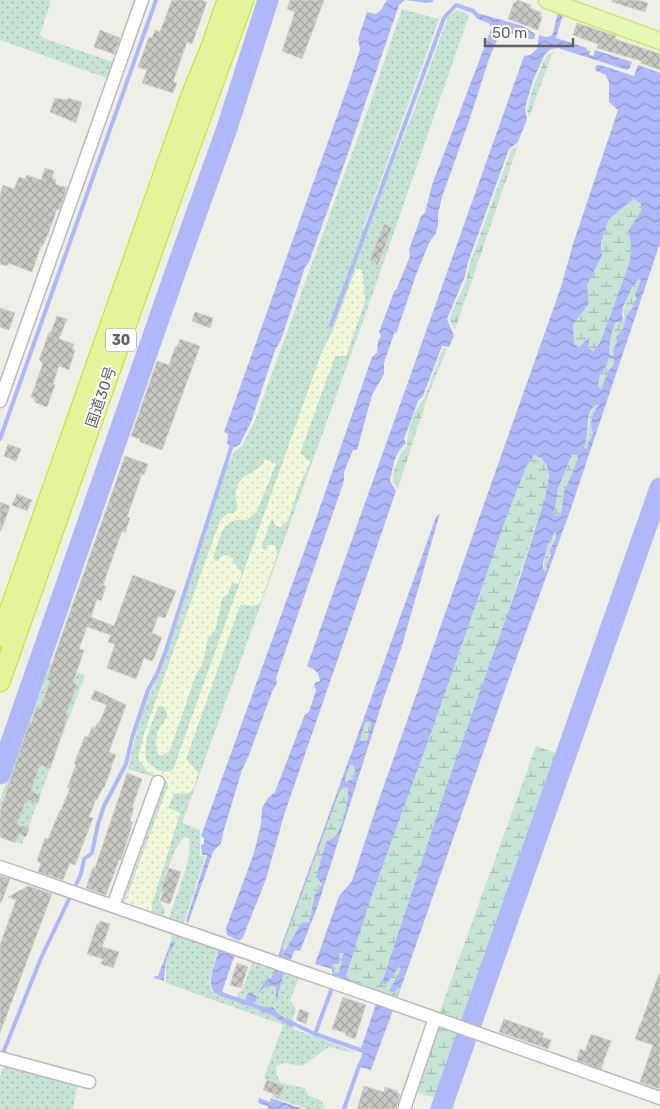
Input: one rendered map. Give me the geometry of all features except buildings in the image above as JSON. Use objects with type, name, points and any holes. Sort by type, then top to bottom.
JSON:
[{"type":"highway","name":"国道30号","points":[[0,637],[190,98],[212,44],[227,0]]},
{"type":"highway","name":"国道30号","points":[[0,682],[169,205],[244,0]]},
{"type":"main road","points":[[547,0],[660,41]]},
{"type":"street","points":[[0,401],[142,0]]},
{"type":"street","points":[[113,906],[158,782]]},
{"type":"street","points":[[0,867],[376,997],[660,1098]]},
{"type":"street","points":[[404,1109],[436,1018]]},
{"type":"street","points":[[0,1058],[89,1082]]},
{"type":"green space","points":[[0,0],[49,0],[51,2],[40,34],[43,38],[113,62],[107,78],[0,40]]},
{"type":"green space","points":[[402,9],[439,19],[363,229],[366,230],[413,113],[448,17],[457,10],[469,15],[372,296],[182,823],[200,830],[200,856],[205,856],[183,926],[169,921],[186,869],[189,838],[185,837],[180,842],[169,866],[159,900],[165,909],[162,919],[122,904],[165,784],[151,776],[128,769],[144,707],[159,673],[222,480],[233,453],[241,447],[254,423],[370,104]],"holes":[[[356,269],[362,270],[365,301],[346,356],[335,356],[300,453],[310,462],[299,486],[288,520],[280,527],[276,526],[272,517],[261,548],[277,554],[260,603],[254,606],[240,605],[186,759],[198,773],[195,784],[189,792],[174,793],[168,808],[180,813],[152,904],[151,914],[124,904],[168,786],[167,781],[155,776],[138,758],[156,700],[220,521],[236,512],[242,479],[253,473],[263,464],[247,520],[232,521],[227,525],[220,536],[213,557],[215,561],[218,561],[222,556],[233,558],[234,564],[238,568],[222,598],[218,617],[208,638],[202,665],[196,674],[169,751],[157,733],[167,717],[163,706],[158,706],[146,739],[144,751],[146,760],[157,769],[168,772],[173,770],[322,352],[333,330]]]},
{"type":"green space","points":[[554,51],[529,117],[527,110],[533,87],[546,56]]},
{"type":"green space","points":[[518,146],[455,330],[449,319],[466,281],[470,263],[511,150]]},
{"type":"green space","points":[[634,199],[641,204],[641,211],[628,231],[632,249],[628,267],[600,343],[593,353],[588,347],[590,338],[579,347],[574,345],[573,325],[589,303],[587,285],[602,256],[601,242],[609,219]]},
{"type":"green space","points":[[639,279],[641,280],[635,294],[634,306],[627,314],[623,329],[616,337],[614,355],[611,356],[609,354],[610,337],[615,324],[624,316],[626,301]]},
{"type":"green space","points":[[443,348],[447,349],[429,393],[398,488],[393,482],[395,468],[407,446],[412,421],[417,408],[424,399]]},
{"type":"green space","points":[[609,358],[614,359],[614,365],[608,371],[601,389],[598,386],[600,375],[605,369]]},
{"type":"green space","points":[[600,404],[590,442],[586,449],[584,447],[591,412],[593,407]]},
{"type":"green space","points":[[573,454],[577,455],[578,459],[564,492],[561,513],[558,516],[554,514],[558,489]]},
{"type":"green space","points":[[534,455],[545,463],[547,468],[548,479],[545,498],[386,984],[399,967],[401,969],[398,974],[398,988],[401,988],[397,998],[350,980],[346,976],[371,898],[505,521],[526,467]]},
{"type":"green space","points":[[554,532],[557,532],[545,572],[543,572],[545,551]]},
{"type":"green space","points":[[49,663],[85,675],[22,844],[0,836],[0,800]]},
{"type":"green space","points":[[369,721],[371,724],[367,741],[360,741],[365,723]]},
{"type":"green space","points":[[536,746],[562,755],[465,1024],[440,1014],[440,1011]]},
{"type":"green space","points":[[350,765],[353,765],[355,771],[353,779],[345,783],[345,778]]},
{"type":"green space","points":[[344,787],[348,788],[345,812],[339,831],[326,842],[316,877],[322,883],[315,894],[309,922],[301,923],[282,956],[283,945],[339,793]]},
{"type":"green space","points":[[173,932],[210,944],[218,950],[210,978],[213,994],[237,998],[238,993],[242,991],[253,960],[307,977],[305,981],[298,980],[290,1000],[296,1009],[293,1019],[294,1029],[356,1052],[329,1047],[302,1066],[284,1063],[276,1066],[277,1076],[281,1083],[305,1088],[308,1095],[322,1101],[325,1109],[308,1109],[272,1097],[277,1083],[264,1078],[283,1025],[166,983],[168,957],[175,944],[174,940],[170,941]],"holes":[[[275,969],[284,973],[277,1001],[276,986],[266,986],[260,991],[266,980],[271,978]],[[249,992],[257,997],[256,1002],[245,1005],[239,1003],[245,1001]],[[272,1007],[293,1025],[292,1027],[270,1014],[259,1011]]]},
{"type":"green space","points":[[339,952],[345,952],[339,972],[336,973],[334,972],[333,964]]},
{"type":"green space","points":[[441,1025],[463,1034],[439,1099],[415,1092],[438,1026]]},
{"type":"green space","points":[[5,1065],[77,1086],[73,1109],[0,1109],[0,1076]]},
{"type":"sand","points":[[356,269],[362,270],[365,301],[346,356],[335,356],[300,453],[310,462],[299,486],[288,520],[280,527],[276,526],[272,518],[261,547],[265,551],[268,545],[275,545],[277,554],[260,603],[240,605],[186,759],[198,773],[193,788],[186,793],[174,793],[168,808],[180,813],[152,904],[151,914],[124,905],[168,786],[167,781],[147,771],[138,758],[145,731],[220,521],[227,514],[236,512],[238,506],[236,489],[244,477],[260,467],[265,459],[276,464],[257,511],[247,520],[232,521],[220,536],[213,558],[215,561],[218,561],[222,556],[228,555],[242,573],[238,584],[232,583],[228,594],[222,598],[215,631],[208,638],[202,665],[196,674],[173,741],[169,751],[161,756],[158,754],[156,736],[167,714],[163,706],[158,706],[146,747],[146,757],[149,765],[156,770],[169,772],[173,770],[322,352],[333,330]]},
{"type":"water","points":[[387,0],[405,0],[399,5],[346,159],[309,262],[305,267],[281,340],[275,350],[251,422],[240,444],[235,447],[227,444],[228,434],[224,432],[350,80],[360,49],[358,39],[367,12],[376,14]]},
{"type":"water","points":[[405,0],[433,0],[433,2],[426,3]]},
{"type":"water","points":[[558,11],[563,14],[556,38],[587,48],[586,50],[590,51],[589,55],[593,56],[595,50],[632,62],[630,68],[627,70],[558,48],[551,49],[545,54],[533,80],[525,108],[527,119],[518,142],[509,149],[468,262],[465,276],[447,319],[454,336],[449,347],[442,346],[423,396],[418,401],[404,439],[406,443],[399,451],[395,461],[390,481],[396,491],[284,815],[266,879],[243,937],[239,941],[227,935],[226,928],[254,853],[261,824],[262,808],[268,798],[275,792],[305,714],[309,712],[316,690],[315,683],[320,681],[319,675],[307,666],[524,56],[530,55],[537,49],[539,35],[551,36]]},
{"type":"water","points":[[477,13],[523,26],[535,34],[534,39],[528,39],[501,30],[489,59],[442,197],[436,233],[429,243],[416,275],[396,334],[395,331],[384,363],[384,374],[372,395],[357,450],[353,450],[344,472],[344,481],[276,678],[277,683],[242,770],[221,843],[213,852],[188,923],[186,921],[207,855],[202,855],[201,845],[204,844],[204,838],[201,836],[313,527],[372,357],[377,353],[378,341],[381,336],[379,332],[410,256],[409,250],[421,216],[425,213],[432,185],[492,27],[488,23],[476,18]]},
{"type":"water","points":[[596,65],[600,65],[634,76],[638,65],[660,73],[660,243],[569,514],[506,687],[397,999],[363,987],[360,983],[333,977],[332,969],[315,964],[339,896],[352,881],[376,808],[561,287],[573,244],[618,110],[609,102],[609,82],[606,75],[595,70]],"holes":[[[634,199],[641,204],[641,211],[628,231],[632,249],[628,267],[600,343],[593,352],[588,347],[590,337],[579,347],[574,344],[573,325],[589,303],[587,285],[602,256],[601,242],[609,219]],[[639,279],[641,280],[635,294],[634,306],[627,314],[623,329],[616,337],[614,355],[611,356],[609,354],[611,334],[616,322],[622,322],[623,307],[632,288]],[[609,358],[614,359],[614,365],[608,371],[601,389],[598,386],[600,375],[605,369]],[[596,405],[599,405],[592,419],[593,433],[586,449],[584,447],[590,413]],[[534,455],[541,458],[547,466],[549,477],[545,498],[519,581],[447,785],[382,983],[386,984],[399,967],[401,969],[389,991],[394,993],[400,988],[397,998],[364,986],[360,982],[348,979],[346,976],[371,898],[526,467]],[[572,455],[577,455],[578,459],[564,492],[561,513],[558,516],[554,514],[558,489]],[[556,532],[556,537],[549,552],[551,555],[546,565],[547,569],[543,572],[543,563],[548,543],[550,543]],[[339,953],[344,953],[339,972],[334,972],[333,964],[339,964]]]},
{"type":"water","points":[[440,513],[401,649],[317,908],[300,951],[295,950],[290,961],[278,957],[282,944],[436,517]],"holes":[[[369,721],[371,724],[367,741],[360,741],[365,723]],[[350,765],[353,765],[355,771],[353,779],[345,782]],[[344,787],[348,788],[346,805],[339,831],[326,842],[316,877],[322,884],[315,894],[309,922],[301,923],[282,956],[283,945],[339,793]]]},
{"type":"water","points":[[174,940],[175,944],[166,962],[164,981],[154,978],[158,976],[171,942]]},
{"type":"water","points":[[219,949],[235,954],[221,995],[214,993],[211,982],[212,971]]},
{"type":"water","points":[[275,969],[284,973],[276,1003],[276,986],[266,986],[257,994],[266,980],[271,978]]},
{"type":"water","points":[[250,992],[257,997],[256,1002],[245,1005],[239,1003],[245,1001],[247,994]]},
{"type":"water","points":[[376,1004],[393,1010],[371,1070],[357,1066],[363,1053],[360,1051]]},
{"type":"water","points":[[272,1007],[291,1022],[292,1028],[270,1014],[258,1011]]},
{"type":"water","points":[[259,1098],[270,1102],[271,1098],[303,1109],[267,1109],[268,1106],[258,1103]]},
{"type":"waterway","points":[[0,439],[156,0]]},
{"type":"waterway","points":[[0,774],[227,128],[268,0]]},
{"type":"waterway","points":[[331,325],[444,18],[456,5],[473,11],[478,16]]},
{"type":"waterway","points":[[3,1053],[41,958],[81,874],[84,859],[92,853],[104,806],[126,764],[132,738],[148,690],[165,653],[233,442]]},
{"type":"waterway","points":[[441,1109],[660,488]]},
{"type":"waterway","points":[[315,1034],[332,988]]},
{"type":"waterway","points":[[219,993],[269,1011]]},
{"type":"waterway","points":[[288,1021],[315,1034],[363,1051]]},
{"type":"waterway","points":[[344,1109],[359,1066]]}]
